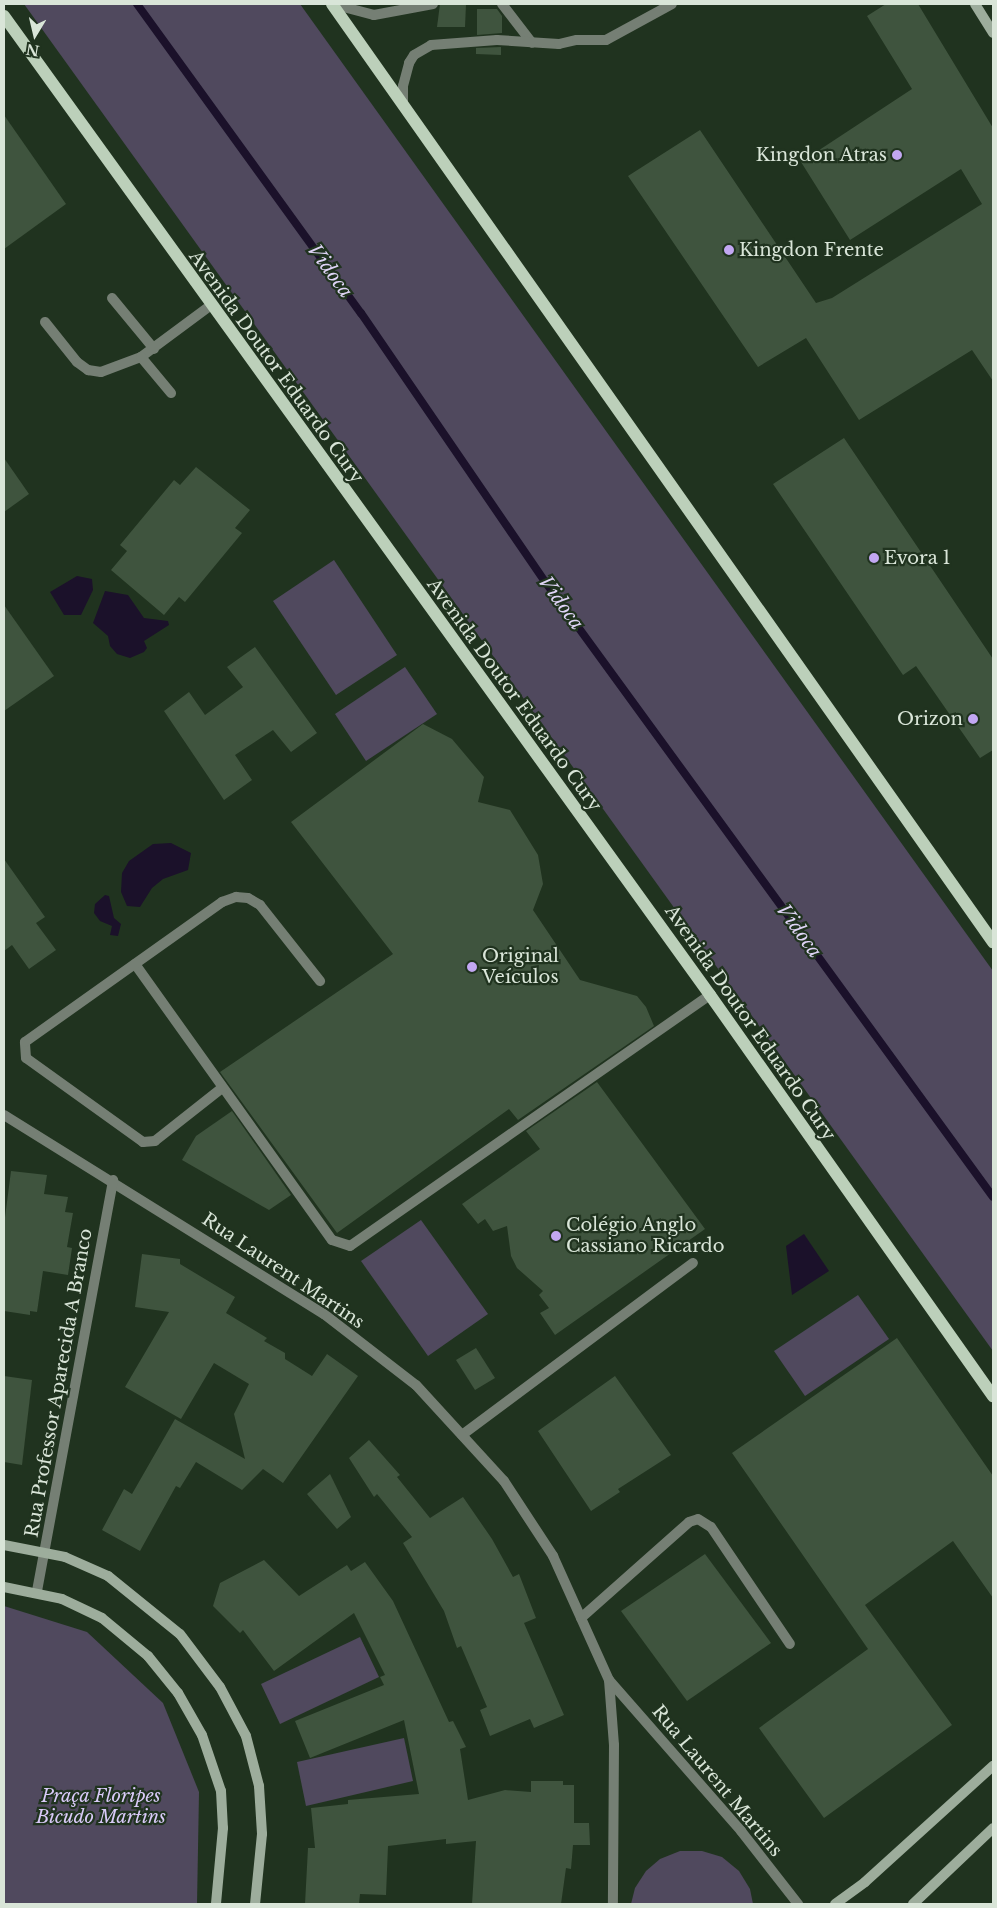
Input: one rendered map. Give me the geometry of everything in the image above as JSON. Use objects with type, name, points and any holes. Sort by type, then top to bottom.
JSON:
[{"type":"main road","points":[[332,4],[403,102],[993,942]]},
{"type":"main road","name":"Avenida Doutor Eduardo Cury","points":[[5,20],[710,996],[993,1396]]},
{"type":"street","points":[[332,4],[374,15],[433,4]]},
{"type":"street","points":[[502,4],[532,43]]},
{"type":"street","points":[[403,102],[403,86],[409,63],[426,47],[491,40],[559,44],[612,38],[672,4]]},
{"type":"street","points":[[975,4],[993,32]]},
{"type":"street","points":[[112,298],[154,349]]},
{"type":"street","points":[[45,322],[77,362],[88,370],[116,369],[154,349],[210,306]]},
{"type":"street","points":[[141,357],[171,393]]},
{"type":"street","points":[[222,1088],[155,1141],[143,1142],[26,1058],[25,1042],[31,1035],[222,902],[236,897],[248,898],[260,905],[320,981]]},
{"type":"street","points":[[135,964],[332,1240],[350,1246],[710,996]]},
{"type":"street","name":"Rua Laurent Martins","points":[[4,1115],[113,1180],[324,1314],[416,1385],[504,1481],[553,1556],[609,1680],[720,1806],[798,1904]]},
{"type":"street","name":"Rua Professor Aparecida A Branco","points":[[37,1591],[113,1180]]},
{"type":"street","points":[[462,1435],[694,1263]]},
{"type":"street","points":[[581,1618],[689,1522],[698,1519],[711,1527],[790,1644]]},
{"type":"street","points":[[4,1546],[45,1551],[85,1564],[108,1576],[159,1614],[199,1657],[235,1710],[251,1754],[262,1808],[261,1858],[255,1904]]},
{"type":"street","points":[[4,1586],[37,1591],[84,1607],[124,1634],[165,1675],[192,1716],[211,1756],[221,1791],[222,1864],[216,1904]]},
{"type":"street","name":"Rua Laurent Martins","points":[[609,1680],[614,1745],[613,1904]]},
{"type":"street","points":[[835,1904],[865,1882],[993,1766]]},
{"type":"street","points":[[912,1904],[993,1828]]},
{"type":"green space","points":[[24,4],[300,4],[993,971],[993,1351]]},
{"type":"green space","points":[[334,560],[397,655],[336,695],[273,601]]},
{"type":"green space","points":[[405,667],[437,714],[366,761],[335,714]]},
{"type":"green space","points":[[421,1220],[488,1314],[428,1356],[361,1261]]},
{"type":"green space","points":[[858,1295],[889,1339],[805,1396],[774,1351]]},
{"type":"green space","name":"Praça Floripes Bicudo Martins","points":[[4,1606],[87,1632],[163,1703],[199,1792],[197,1904],[4,1904]]},
{"type":"green space","points":[[360,1637],[379,1677],[280,1724],[261,1684]]},
{"type":"green space","points":[[404,1738],[413,1781],[306,1806],[297,1762]]},
{"type":"green space","points":[[680,1851],[702,1851],[722,1857],[739,1871],[750,1889],[753,1904],[631,1904],[635,1888],[646,1871],[660,1859]]},
{"type":"shaded area","points":[[77,576],[92,579],[93,590],[81,615],[64,615],[50,592]]},
{"type":"shaded area","points":[[105,591],[128,595],[144,618],[168,621],[169,625],[144,641],[147,648],[144,652],[130,658],[117,654],[110,646],[108,636],[93,623]]},
{"type":"shaded area","points":[[171,843],[191,853],[188,870],[163,879],[152,888],[140,907],[127,906],[121,892],[122,873],[129,861],[153,844]]},
{"type":"shaded area","points":[[105,895],[109,896],[114,918],[121,924],[118,936],[110,935],[112,926],[100,921],[94,913],[95,904]]},
{"type":"shaded area","points":[[804,1234],[829,1271],[792,1295],[786,1246]]},
{"type":"building","points":[[440,4],[466,4],[465,27],[437,27]]},
{"type":"building","points":[[886,4],[918,4],[993,128],[993,381],[972,350],[859,420],[806,338],[758,367],[628,176],[700,130],[816,303],[832,298],[982,204],[961,169],[850,240],[801,162],[912,89],[867,16]]},
{"type":"building","points":[[477,9],[497,9],[502,16],[502,33],[477,35]]},
{"type":"building","points":[[501,47],[501,55],[476,54],[476,48]]},
{"type":"building","points":[[4,115],[66,204],[4,249]]},
{"type":"building","name":"Evora 1","points":[[844,438],[993,659],[993,750],[980,758],[916,666],[903,675],[773,484]]},
{"type":"building","points":[[4,458],[29,494],[4,512]]},
{"type":"building","points":[[196,467],[250,510],[235,528],[242,533],[185,602],[179,597],[164,615],[111,570],[127,551],[120,545],[174,480],[180,485]]},
{"type":"building","points":[[4,605],[54,676],[4,711]]},
{"type":"building","points":[[255,647],[317,733],[291,752],[273,730],[235,755],[252,780],[224,800],[164,711],[189,692],[205,715],[243,687],[227,667]]},
{"type":"building","name":"Original Veículos","points":[[423,724],[452,739],[484,777],[478,802],[510,810],[538,855],[543,884],[533,910],[580,980],[637,996],[646,1007],[654,1026],[518,1120],[509,1109],[337,1233],[220,1072],[393,954],[291,822]]},
{"type":"building","points":[[4,859],[45,917],[36,923],[56,950],[29,969],[12,945],[4,951]]},
{"type":"building","name":"Colégio Anglo Cassiano Ricardo","points":[[597,1082],[705,1229],[555,1335],[540,1313],[549,1308],[539,1295],[543,1291],[517,1268],[511,1256],[507,1226],[493,1231],[485,1219],[478,1224],[462,1204],[540,1149],[526,1131]]},
{"type":"building","points":[[232,1111],[291,1195],[269,1210],[182,1160],[196,1136]]},
{"type":"building","points":[[11,1171],[47,1175],[44,1194],[68,1197],[65,1212],[73,1213],[67,1247],[72,1248],[68,1275],[43,1271],[37,1312],[30,1311],[30,1315],[4,1311],[4,1225]]},
{"type":"building","points":[[142,1254],[180,1259],[180,1264],[235,1297],[226,1313],[267,1338],[264,1341],[285,1353],[285,1359],[312,1376],[327,1354],[358,1376],[283,1483],[263,1469],[242,1490],[196,1462],[180,1488],[176,1486],[140,1551],[102,1530],[124,1489],[132,1494],[175,1419],[245,1459],[234,1414],[249,1384],[214,1363],[181,1419],[125,1387],[169,1312],[135,1307]]},
{"type":"building","points":[[897,1338],[993,1476],[993,1598],[953,1541],[865,1605],[952,1725],[824,1818],[759,1728],[868,1649],[732,1453]]},
{"type":"building","points":[[476,1348],[495,1378],[475,1390],[456,1360]]},
{"type":"building","points":[[4,1376],[32,1380],[22,1465],[4,1462]]},
{"type":"building","points":[[615,1376],[671,1455],[618,1489],[620,1492],[591,1511],[538,1431]]},
{"type":"building","points":[[369,1440],[400,1475],[397,1477],[430,1518],[463,1497],[492,1539],[513,1577],[519,1574],[536,1618],[524,1623],[564,1715],[534,1728],[530,1719],[490,1736],[480,1710],[487,1707],[461,1646],[457,1648],[444,1611],[403,1543],[412,1537],[377,1494],[374,1497],[349,1458]]},
{"type":"building","points":[[330,1474],[351,1517],[337,1529],[307,1494]]},
{"type":"building","points":[[705,1554],[771,1643],[687,1701],[621,1611]]},
{"type":"building","points":[[264,1560],[299,1596],[347,1565],[351,1571],[365,1562],[393,1601],[449,1722],[453,1721],[466,1747],[460,1749],[468,1800],[505,1790],[531,1792],[531,1781],[563,1781],[563,1785],[574,1785],[574,1823],[589,1823],[590,1845],[573,1845],[571,1869],[566,1868],[561,1904],[472,1904],[476,1841],[446,1844],[446,1839],[388,1846],[386,1895],[360,1894],[359,1904],[305,1904],[308,1848],[315,1848],[311,1808],[348,1804],[348,1800],[419,1794],[404,1720],[310,1758],[295,1721],[384,1685],[380,1677],[385,1675],[354,1613],[274,1671],[243,1630],[240,1633],[213,1606],[220,1583]]},
{"type":"waterway","name":"Vidoca","points":[[137,4],[361,313],[546,583],[993,1197]]},
{"type":"place","name":"Kingdon Atras","points":[[897,155]]},
{"type":"place","name":"Kingdon Frente","points":[[729,250]]},
{"type":"place","name":"Evora 1","points":[[874,558]]},
{"type":"place","name":"Orizon","points":[[973,719]]},
{"type":"place","name":"Original Veículos","points":[[472,967]]},
{"type":"place","name":"Colégio Anglo Cassiano Ricardo","points":[[556,1236]]}]
